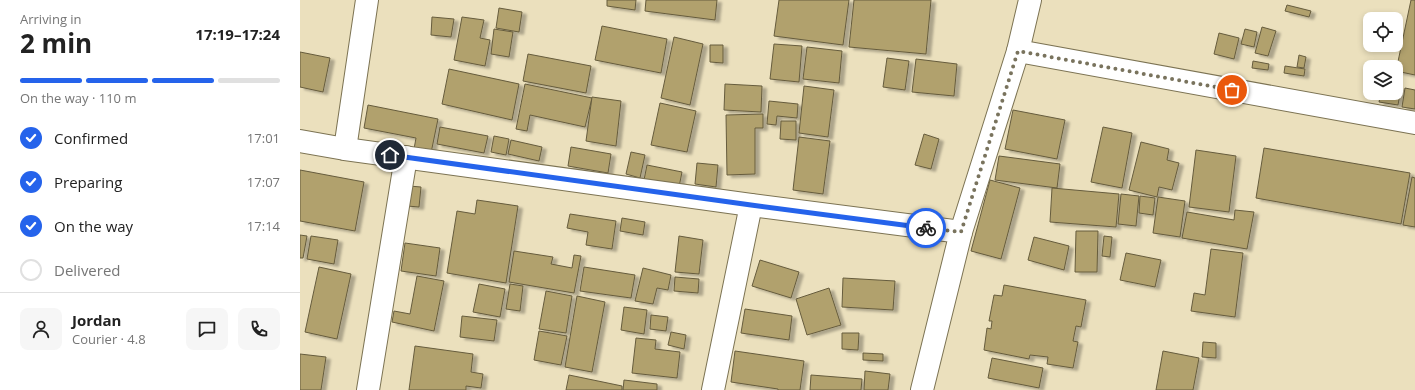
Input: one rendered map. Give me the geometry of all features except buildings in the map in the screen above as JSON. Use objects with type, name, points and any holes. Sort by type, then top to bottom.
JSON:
[{"type":"street","points":[[345,149],[367,0]]},
{"type":"street","points":[[922,390],[961,232],[1018,51],[1030,0]]},
{"type":"street","points":[[1018,51],[1415,123]]},
{"type":"street","points":[[300,141],[345,149],[751,205],[961,232]]},
{"type":"street","points":[[368,390],[406,157]]},
{"type":"street","points":[[713,390],[751,205]]},
{"type":"way so far","points":[[926,228],[961,232],[1018,51],[1232,90]]},
{"type":"route","points":[[390,155],[926,228]]}]
